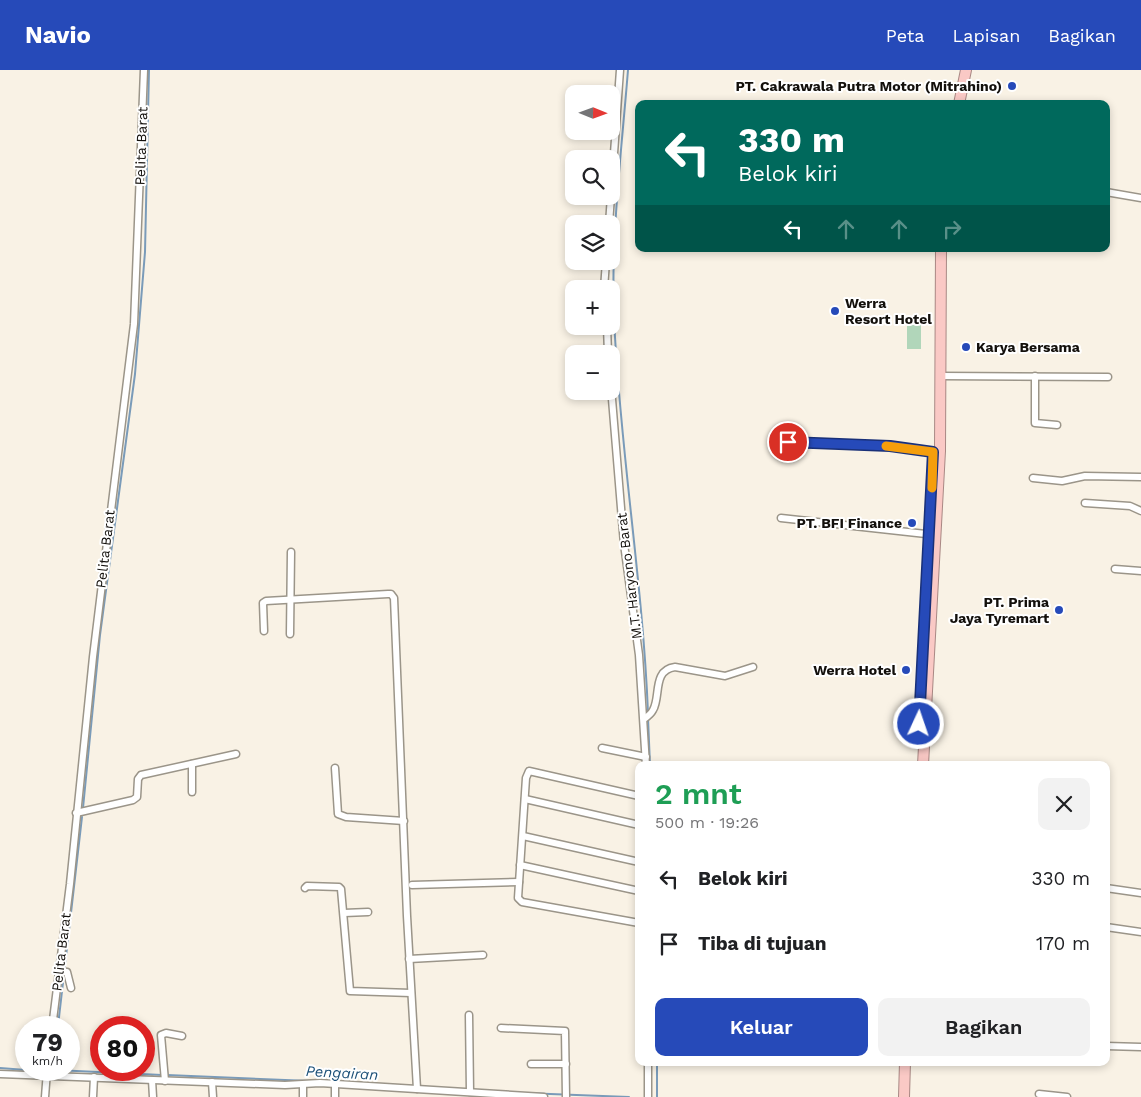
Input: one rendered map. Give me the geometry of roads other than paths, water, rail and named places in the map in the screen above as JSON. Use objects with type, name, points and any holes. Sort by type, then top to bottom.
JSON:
[{"type":"highway","points":[[955,100],[960,70]]},
{"type":"highway","points":[[960,100],[966,70]]},
{"type":"highway","points":[[920,761],[932,534],[935,252]]},
{"type":"highway","points":[[932,534],[940,451],[941,252]]},
{"type":"highway","points":[[904,1097],[905,1066]]},
{"type":"highway","points":[[910,1097],[911,1066]]},
{"type":"street","name":"Pelita Barat","points":[[53,1016],[106,539],[134,324],[144,70]]},
{"type":"street","points":[[614,150],[620,70]]},
{"type":"street","points":[[1110,193],[1141,198]]},
{"type":"street","points":[[940,376],[1108,377]]},
{"type":"street","points":[[1035,376],[1035,423],[1057,425]]},
{"type":"street","name":"M.T. Haryono Barat","points":[[612,400],[624,544],[644,719],[646,761]]},
{"type":"street","points":[[788,442],[890,446],[933,452]]},
{"type":"street","points":[[1033,478],[1062,481],[1085,476],[1141,477]]},
{"type":"street","points":[[1085,503],[1130,506],[1141,511]]},
{"type":"street","points":[[781,518],[932,534]]},
{"type":"street","points":[[290,634],[291,552]]},
{"type":"street","points":[[1115,569],[1141,570]]},
{"type":"street","points":[[264,631],[264,602],[388,594],[393,596],[409,959],[417,1089]]},
{"type":"street","points":[[644,719],[653,710],[658,687],[667,669],[675,667],[725,676],[753,667]]},
{"type":"street","points":[[602,748],[646,757]]},
{"type":"street","points":[[76,813],[133,800],[138,794],[139,776],[236,754]]},
{"type":"street","points":[[192,764],[192,792]]},
{"type":"street","points":[[335,768],[338,814],[346,817],[404,821]]},
{"type":"street","points":[[635,795],[533,771],[527,774],[518,898],[522,902],[635,922]]},
{"type":"street","points":[[525,798],[635,824]]},
{"type":"street","points":[[522,836],[635,861]]},
{"type":"street","points":[[520,865],[635,890]]},
{"type":"street","points":[[412,885],[519,882]]},
{"type":"street","points":[[305,888],[308,886],[339,887],[344,913],[350,991],[411,993]]},
{"type":"street","points":[[1110,889],[1141,893]]},
{"type":"street","points":[[344,913],[368,912]]},
{"type":"street","points":[[1110,928],[1141,932]]},
{"type":"street","points":[[409,959],[483,955]]},
{"type":"street","points":[[59,971],[67,972],[71,988]]},
{"type":"street","points":[[469,1015],[470,1092]]},
{"type":"street","points":[[501,1028],[565,1030],[566,1097]]},
{"type":"street","points":[[165,1081],[161,1035],[166,1033],[182,1036]]},
{"type":"street","points":[[1110,1046],[1141,1047]]},
{"type":"street","points":[[531,1064],[566,1064]]},
{"type":"street","points":[[648,1066],[648,1097]]},
{"type":"street","points":[[0,1074],[15,1073]]},
{"type":"street","points":[[155,1080],[303,1085],[335,1084],[544,1097]]},
{"type":"street","points":[[45,1097],[46,1081]]},
{"type":"street","points":[[93,1097],[94,1081]]},
{"type":"street","points":[[152,1081],[154,1097]]},
{"type":"street","points":[[212,1082],[213,1097]]},
{"type":"street","points":[[335,1084],[335,1097]]},
{"type":"street","points":[[303,1085],[303,1097]]},
{"type":"street","points":[[1039,1094],[1067,1097]]},
{"type":"waterway","points":[[83,808],[100,635],[135,374],[145,252],[149,70]]},
{"type":"waterway","points":[[628,70],[615,237],[615,337],[622,431],[642,619],[648,713]]},
{"type":"waterway","points":[[648,718],[650,761]]},
{"type":"waterway","points":[[59,1016],[82,817]]},
{"type":"waterway","points":[[657,1066],[657,1097]]},
{"type":"waterway","name":"Pengairan","points":[[0,1068],[15,1069]]},
{"type":"waterway","name":"Pengairan","points":[[80,1071],[162,1075]]},
{"type":"waterway","name":"Pengairan","points":[[167,1075],[310,1081]]},
{"type":"waterway","name":"Pengairan","points":[[524,1093],[629,1097]]},
{"type":"place","name":"PT. Cakrawala Putra Motor (Mitrahino)","points":[[1012,86]]},
{"type":"place","name":"Werra Resort Hotel","points":[[835,311]]},
{"type":"place","name":"Karya Bersama","points":[[966,347]]},
{"type":"place","name":"PT. BFI Finance","points":[[912,523]]},
{"type":"place","name":"PT. Prima Jaya Tyremart","points":[[1059,610]]},
{"type":"place","name":"Werra Hotel","points":[[906,670]]}]
